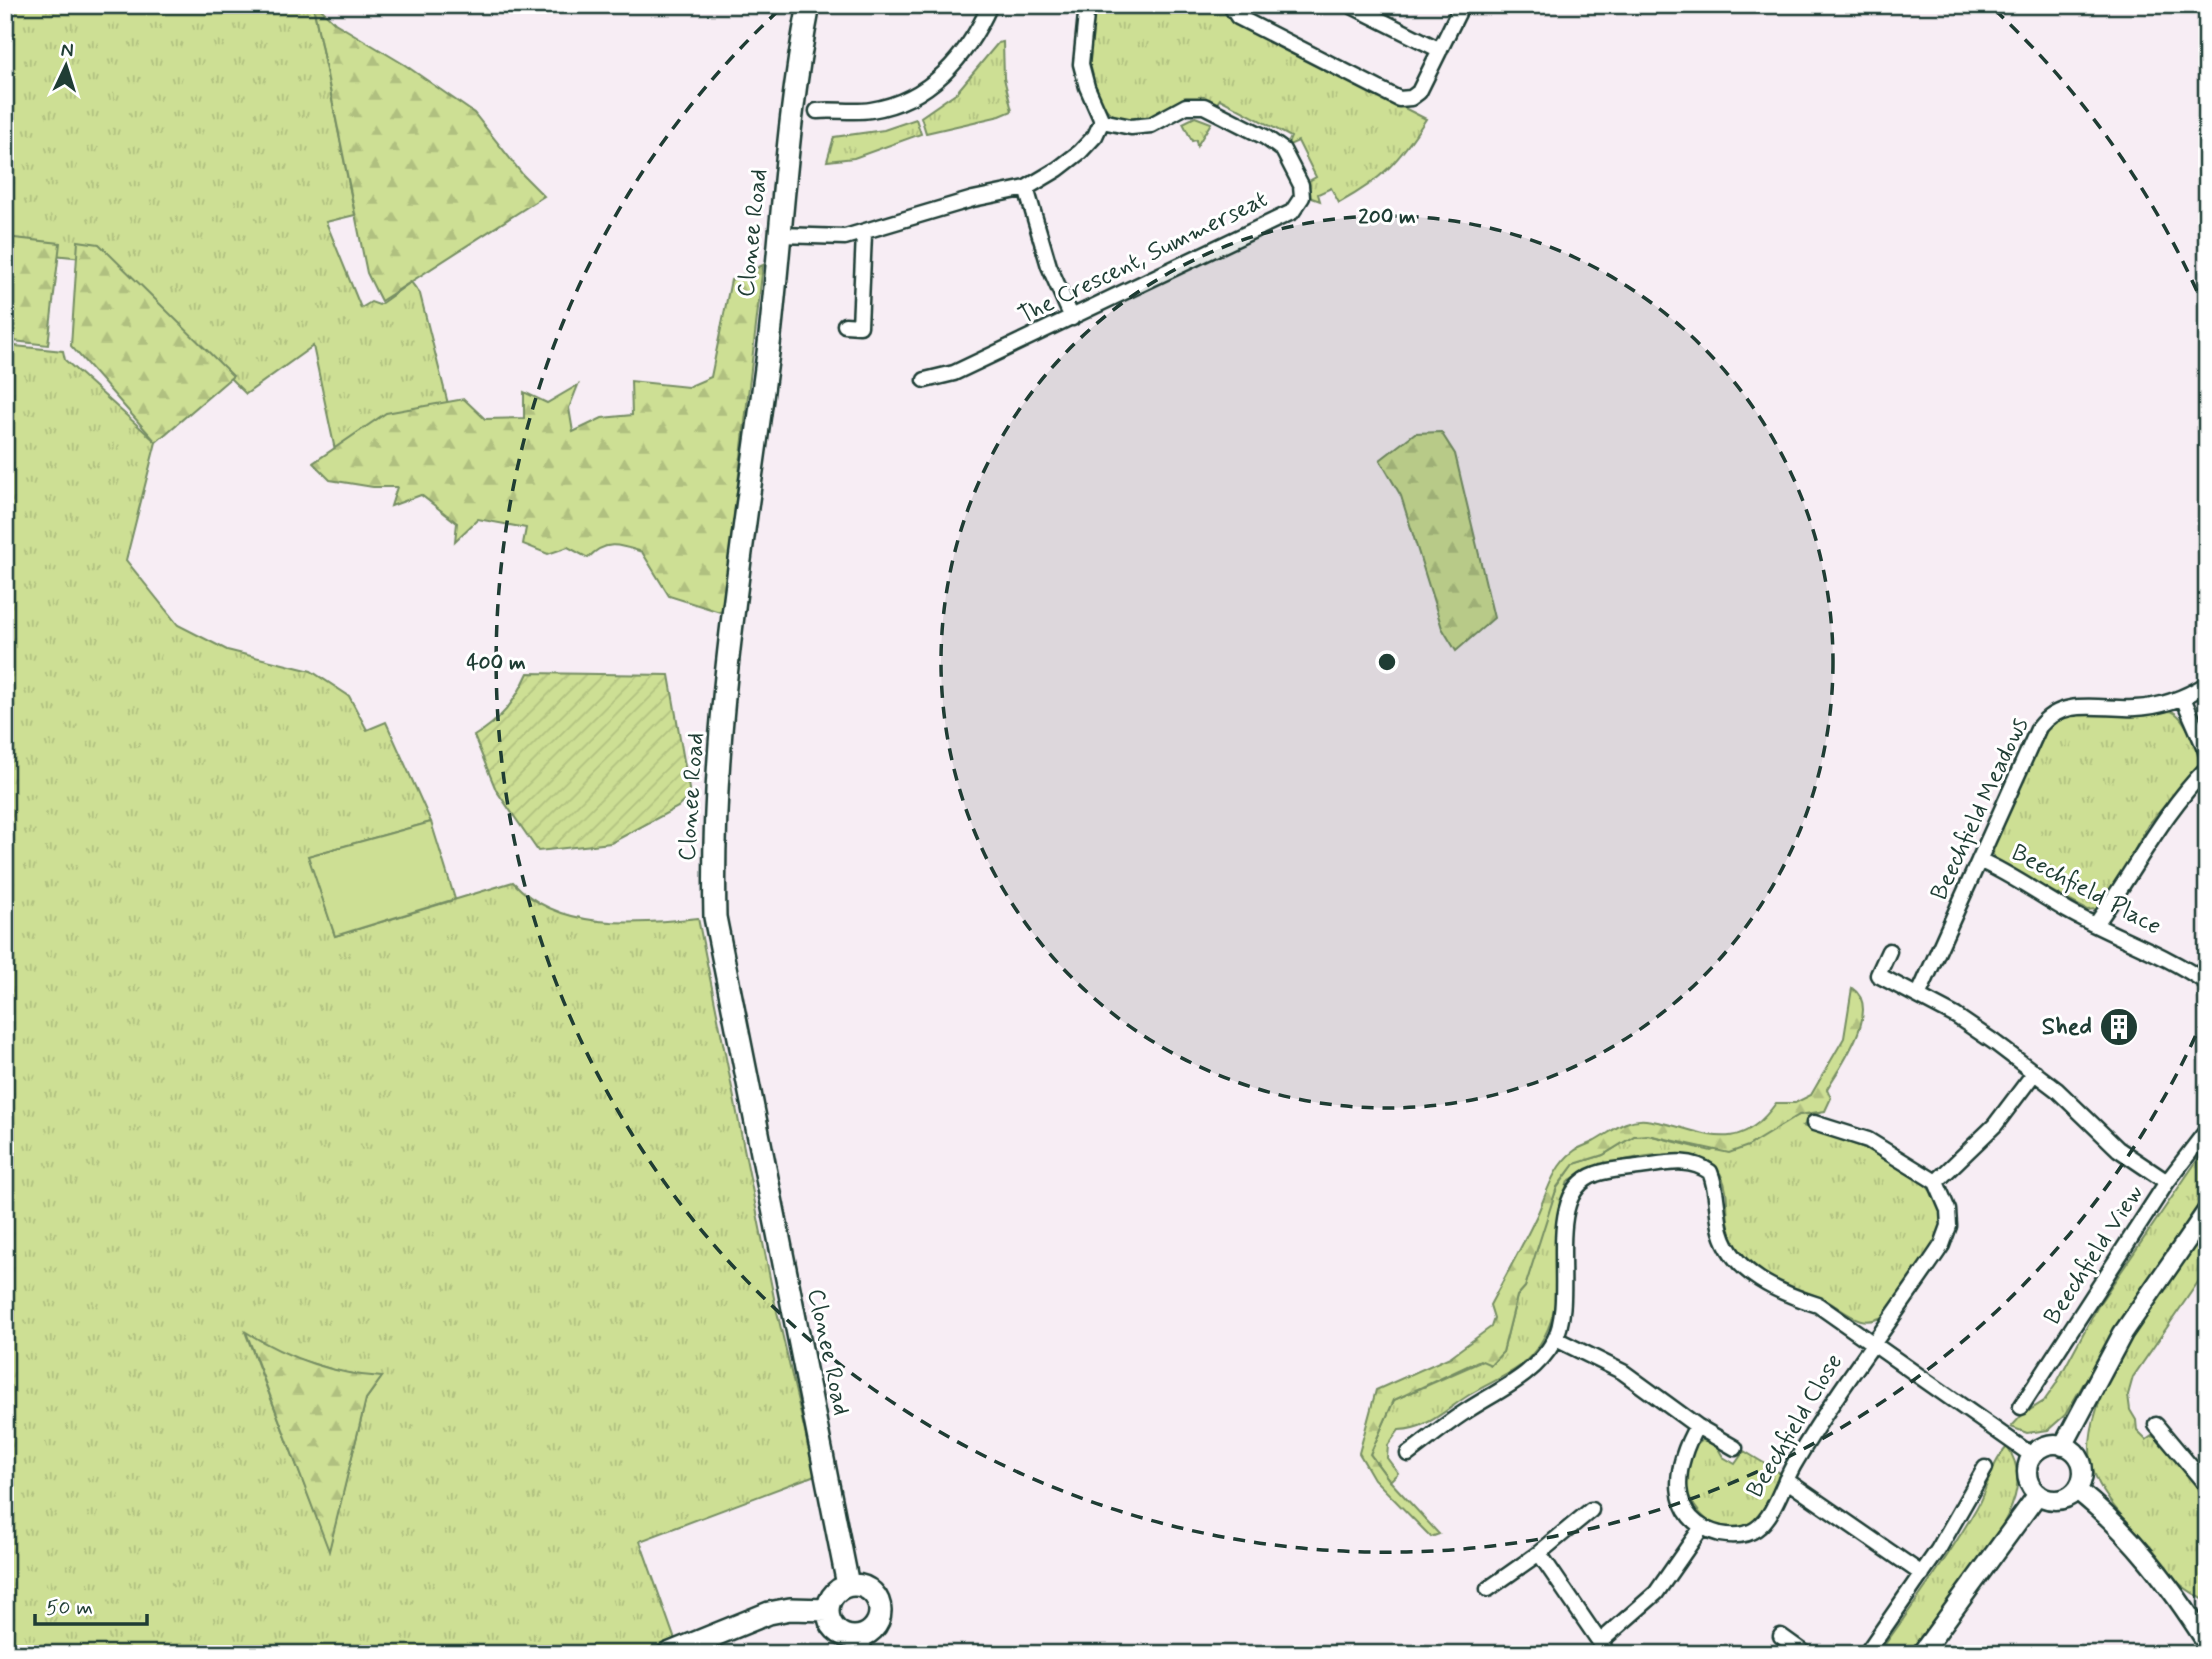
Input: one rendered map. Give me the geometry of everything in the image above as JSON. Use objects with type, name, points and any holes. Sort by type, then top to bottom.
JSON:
[{"type":"main road","name":"Clonee Road","points":[[809,5],[798,61],[768,352],[740,549],[712,862],[715,917],[848,1585]]},
{"type":"main road","points":[[848,1585],[863,1586],[878,1601],[877,1623],[861,1645],[838,1632],[829,1620],[828,1610],[835,1592],[848,1585]]},
{"type":"main road","points":[[668,1654],[769,1613],[790,1609],[828,1610]]},
{"type":"street","points":[[817,111],[873,110],[923,90],[949,70],[966,49],[990,5]]},
{"type":"street","points":[[780,235],[845,237],[864,234],[973,199],[1026,188],[1058,169],[1095,136],[1102,121],[1087,87],[1081,64],[1087,5]]},
{"type":"street","points":[[1230,5],[1238,17],[1399,99],[1411,98],[1419,92],[1462,5]]},
{"type":"street","points":[[1350,5],[1440,50]]},
{"type":"street","name":"The Crescent, Summerseat","points":[[925,380],[954,373],[1292,212],[1302,197],[1301,185],[1279,147],[1204,106],[1186,106],[1151,125],[1131,127],[1102,121]]},
{"type":"street","points":[[1026,188],[1049,266],[1072,318]]},
{"type":"street","points":[[845,325],[860,326],[864,234]]},
{"type":"street","name":"Beechfield Meadows","points":[[1918,996],[2039,727],[2048,715],[2067,708],[2097,705],[2134,708],[2183,698],[2207,684]]},
{"type":"street","points":[[2183,698],[2207,753]]},
{"type":"street","points":[[2096,924],[2124,885],[2174,803],[2207,768]]},
{"type":"street","name":"Beechfield Place","points":[[1979,860],[2096,924],[2169,959],[2207,983]]},
{"type":"street","points":[[1889,951],[1878,975],[1956,1016],[2035,1072],[2118,1149],[2167,1182]]},
{"type":"street","points":[[1814,1123],[1834,1121],[1890,1151],[1936,1182],[1995,1125],[2035,1072]]},
{"type":"street","name":"Beechfield View","points":[[2021,1407],[2167,1182],[2207,1130]]},
{"type":"street","points":[[1408,1454],[1466,1411],[1524,1376],[1556,1339],[1563,1304],[1564,1229],[1568,1198],[1586,1179],[1598,1173],[1681,1162],[1698,1163],[1710,1172],[1721,1232],[1736,1259],[1756,1278],[1781,1292],[1818,1305],[2033,1456]]},
{"type":"street","name":"Beechfield Close","points":[[1702,1527],[1727,1536],[1755,1529],[1769,1513],[1786,1480],[1873,1343],[1942,1245],[1949,1226],[1948,1210],[1936,1182]]},
{"type":"street","points":[[2063,1446],[2123,1333],[2207,1211]]},
{"type":"street","name":"Beechfield Close","points":[[1556,1339],[1623,1372],[1697,1426],[1735,1448]]},
{"type":"street","points":[[2156,1425],[2207,1486]]},
{"type":"street","points":[[1539,1553],[1604,1648],[1656,1593],[1702,1527],[1692,1520],[1683,1505],[1678,1472],[1681,1456],[1697,1426]]},
{"type":"street","points":[[2047,1446],[2063,1446],[2071,1450],[2082,1464],[2083,1473],[2077,1490],[2071,1496],[2054,1500],[2038,1494],[2029,1480],[2029,1463],[2033,1456],[2047,1446]]},
{"type":"street","points":[[1866,1654],[1922,1574],[1985,1468]]},
{"type":"street","points":[[1786,1480],[1922,1574]]},
{"type":"street","points":[[2077,1490],[2115,1522],[2153,1564],[2207,1643]]},
{"type":"street","points":[[1922,1654],[2038,1494]]},
{"type":"street","points":[[1488,1588],[1539,1553],[1591,1510]]},
{"type":"street","points":[[1781,1636],[1806,1654]]},
{"type":"green space","points":[[5,5],[313,5],[355,215],[326,222],[361,308],[371,302],[379,305],[411,282],[420,294],[448,404],[335,450],[313,346],[246,394],[112,261],[5,250]]},
{"type":"green space","points":[[313,5],[317,5],[335,23],[405,65],[474,113],[523,175],[544,196],[381,301],[367,273]]},
{"type":"green space","points":[[1095,5],[1222,5],[1230,19],[1426,119],[1398,158],[1379,177],[1339,203],[1331,188],[1318,194],[1320,201],[1309,197],[1307,182],[1316,177],[1298,141],[1287,146],[1291,137],[1220,99],[1216,105],[1194,98],[1186,100],[1142,120],[1122,119],[1108,111],[1098,97],[1089,60],[1091,21]]},
{"type":"green space","points":[[1003,42],[1004,78],[1012,111],[926,133],[921,117],[957,92],[998,43]]},
{"type":"green space","points":[[1195,117],[1211,123],[1197,146],[1196,140],[1192,141],[1183,123]]},
{"type":"green space","points":[[916,119],[921,134],[854,158],[827,161],[834,137],[884,130]]},
{"type":"green space","points":[[5,237],[60,243],[48,345],[5,340]]},
{"type":"green space","points":[[78,241],[99,244],[233,376],[156,442],[71,346]]},
{"type":"green space","points":[[763,265],[723,613],[669,596],[642,552],[614,545],[601,548],[588,558],[568,547],[548,554],[523,544],[526,528],[478,519],[455,541],[457,523],[421,495],[391,506],[397,487],[373,487],[330,480],[313,463],[386,413],[464,399],[485,419],[524,418],[524,392],[547,403],[578,385],[569,408],[573,432],[602,418],[632,415],[631,381],[688,387],[711,377],[731,280]]},
{"type":"green space","points":[[5,345],[63,351],[65,360],[156,442],[126,560],[178,625],[227,650],[311,671],[349,696],[367,730],[386,722],[431,822],[309,856],[335,936],[513,882],[532,898],[553,910],[575,917],[624,922],[698,918],[775,1303],[815,1475],[640,1541],[675,1640],[639,1654],[5,1654]],"holes":[[[246,1334],[281,1354],[351,1375],[381,1378],[366,1399],[329,1549]]]},
{"type":"green space","points":[[1441,432],[1455,454],[1494,618],[1456,651],[1442,628],[1401,496],[1380,460],[1415,433]]},
{"type":"green space","points":[[528,673],[669,675],[690,795],[678,807],[611,843],[538,851],[496,790],[474,736],[506,709]]},
{"type":"green space","points":[[2171,711],[2182,720],[2191,736],[2197,753],[2198,767],[2148,825],[2125,868],[2096,909],[2087,910],[1998,862],[1993,855],[1994,841],[2050,724],[2080,714],[2137,715]]},
{"type":"green space","points":[[431,822],[455,899],[335,936],[308,856]]},
{"type":"green space","points":[[1852,988],[1860,997],[1863,1009],[1861,1023],[1849,1053],[1827,1089],[1831,1098],[1825,1111],[1799,1115],[1748,1146],[1729,1153],[1648,1135],[1634,1136],[1603,1155],[1574,1164],[1557,1187],[1525,1287],[1517,1296],[1503,1352],[1491,1365],[1480,1360],[1394,1400],[1370,1454],[1390,1481],[1439,1534],[1431,1537],[1374,1479],[1359,1453],[1376,1390],[1450,1357],[1491,1327],[1494,1318],[1490,1305],[1532,1226],[1551,1180],[1561,1164],[1576,1150],[1624,1124],[1638,1120],[1665,1123],[1715,1136],[1730,1136],[1761,1121],[1776,1103],[1795,1103],[1811,1095],[1844,1038]]},
{"type":"green space","points":[[1819,1113],[1803,1126],[1872,1151],[1919,1178],[1934,1196],[1941,1217],[1937,1241],[1884,1316],[1875,1320],[1861,1320],[1827,1301],[1774,1280],[1754,1268],[1737,1248],[1731,1236],[1725,1186],[1721,1175],[1710,1163],[1693,1156],[1671,1154],[1623,1160],[1601,1166],[1568,1181],[1562,1205],[1555,1304],[1549,1326],[1538,1347],[1520,1366],[1469,1395],[1436,1418],[1419,1426],[1399,1430],[1388,1445],[1387,1458],[1398,1473],[1390,1481],[1370,1454],[1394,1400],[1503,1352],[1517,1296],[1525,1287],[1543,1225],[1557,1188],[1574,1164],[1603,1155],[1634,1136],[1648,1135],[1711,1151],[1799,1115]]},
{"type":"green space","points":[[2207,1146],[2207,1192],[2126,1312],[2065,1415],[2048,1430],[2027,1433],[2011,1427],[2022,1415],[2044,1401],[2056,1384],[2099,1304]]},
{"type":"green space","points":[[2207,1227],[2207,1269],[2133,1377],[2128,1395],[2137,1431],[2146,1440],[2152,1436],[2161,1440],[2207,1496],[2207,1602],[2175,1579],[2106,1496],[2092,1466],[2091,1438],[2097,1407],[2129,1341]]},
{"type":"green space","points":[[246,1332],[278,1350],[311,1363],[382,1377],[366,1399],[329,1551]]},
{"type":"green space","points":[[1702,1440],[1715,1443],[1723,1457],[1735,1464],[1744,1451],[1780,1473],[1760,1516],[1739,1530],[1722,1529],[1707,1520],[1695,1506],[1687,1489],[1684,1471],[1689,1454]]},
{"type":"green space","points":[[2007,1447],[2016,1467],[2017,1488],[2001,1528],[1909,1654],[1878,1654],[1965,1528],[1997,1461]]},
{"type":"place","name":"Shed","points":[[2119,1027]]}]
